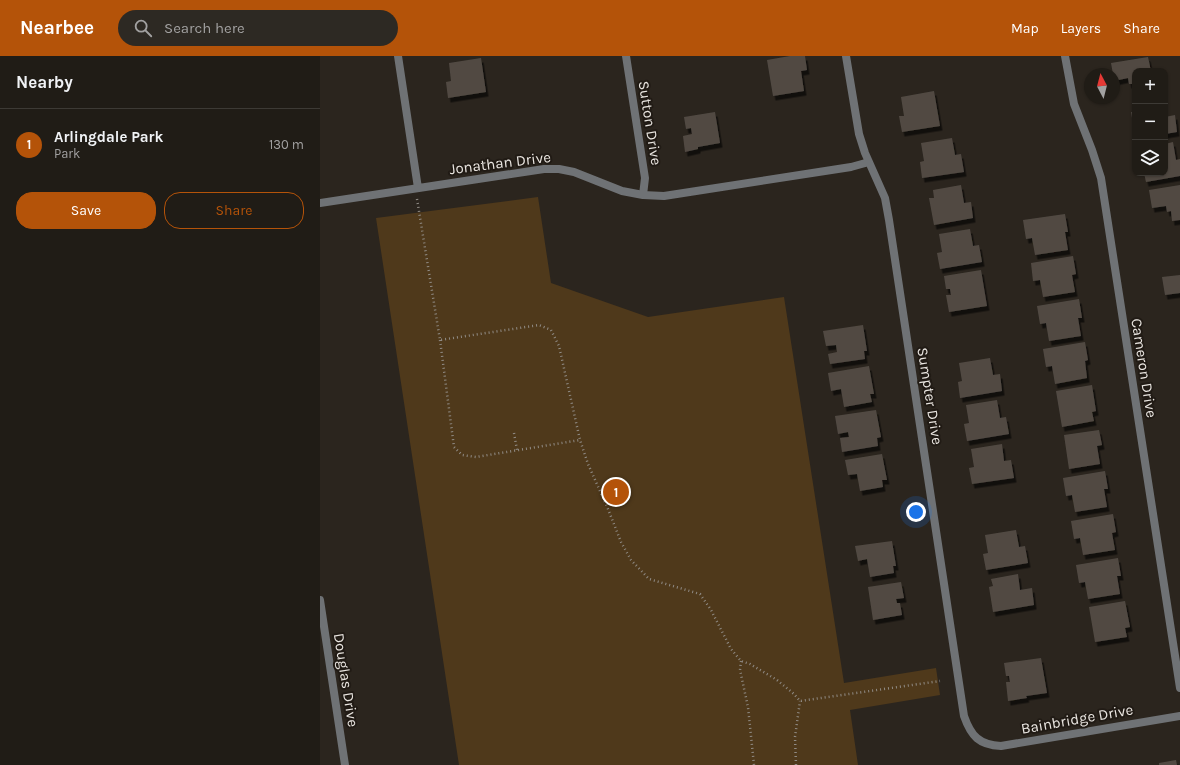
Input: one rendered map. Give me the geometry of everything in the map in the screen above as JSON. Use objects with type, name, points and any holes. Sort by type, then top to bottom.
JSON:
[{"type":"street","points":[[398,56],[418,188]]},
{"type":"street","name":"Sutton Drive","points":[[626,56],[645,178],[643,195]]},
{"type":"street","name":"Sumpter Drive","points":[[846,56],[856,123],[869,162],[885,198],[964,716],[969,729],[980,741]]},
{"type":"street","name":"Cameron Drive","points":[[1066,56],[1074,104],[1095,157],[1101,178],[1180,688]]},
{"type":"street","name":"Jonathan Drive","points":[[320,203],[544,169],[559,169],[574,172],[622,191],[643,195],[664,196],[851,167],[869,162]]},
{"type":"street","name":"Douglas Drive","points":[[320,600],[323,642],[345,765]]},
{"type":"street","name":"Bainbridge Drive","points":[[980,741],[990,746],[1001,746],[1180,716]]},
{"type":"path","points":[[417,198],[440,340],[454,447],[462,455],[476,457],[580,440]]},
{"type":"path","points":[[440,340],[540,326],[550,330],[559,346],[580,440],[588,464],[621,542],[631,560],[649,579],[700,594],[711,610],[731,649],[741,661],[756,667],[777,680],[800,701]]},
{"type":"path","points":[[514,433],[517,450]]},
{"type":"path","points":[[741,661],[740,670],[748,707],[754,765]]},
{"type":"path","points":[[800,701],[940,681]]},
{"type":"path","points":[[796,765],[794,737],[800,701]]},
{"type":"shaded area","points":[[538,197],[551,283],[648,317],[784,297],[844,683],[936,668],[940,695],[850,710],[858,765],[459,765],[376,218]]},
{"type":"building","points":[[790,56],[805,56],[807,70],[801,71],[804,91],[773,96],[767,60]]},
{"type":"building","points":[[1148,57],[1150,68],[1132,68],[1132,84],[1129,84],[1128,78],[1120,80],[1120,68],[1112,68],[1111,63]]},
{"type":"building","points":[[481,58],[486,92],[448,98],[446,82],[451,81],[449,63]]},
{"type":"building","points":[[934,91],[940,126],[902,132],[899,116],[904,116],[901,97]]},
{"type":"building","points":[[715,112],[720,143],[698,147],[698,149],[685,152],[683,136],[692,134],[691,128],[686,129],[684,117]]},
{"type":"building","points":[[1175,115],[1177,132],[1168,134],[1168,116]]},
{"type":"building","points":[[952,138],[955,155],[961,154],[964,172],[922,178],[920,162],[924,161],[921,143]]},
{"type":"building","points":[[1173,142],[1176,160],[1180,159],[1180,176],[1146,182],[1145,176],[1168,176],[1168,143]]},
{"type":"building","points":[[961,185],[964,203],[971,202],[973,218],[934,225],[929,198],[934,198],[933,190]]},
{"type":"building","points":[[1180,185],[1180,220],[1172,221],[1171,211],[1167,212],[1166,206],[1152,208],[1149,190]]},
{"type":"building","points":[[1065,214],[1068,232],[1065,232],[1068,250],[1035,255],[1032,238],[1026,239],[1023,220]]},
{"type":"building","points":[[970,229],[973,246],[979,245],[982,262],[940,269],[937,253],[942,252],[939,234]]},
{"type":"building","points":[[1073,256],[1076,274],[1072,275],[1075,292],[1043,297],[1040,280],[1033,281],[1031,263]]},
{"type":"building","points":[[981,270],[987,306],[949,312],[946,295],[951,295],[950,289],[946,289],[944,276]]},
{"type":"building","points":[[1180,275],[1180,293],[1165,295],[1162,277]]},
{"type":"building","points":[[1079,299],[1082,318],[1078,318],[1081,336],[1049,341],[1046,323],[1040,324],[1037,306]]},
{"type":"building","points":[[863,325],[867,351],[864,351],[865,359],[830,364],[828,354],[837,352],[836,345],[826,346],[823,331]]},
{"type":"building","points":[[1085,342],[1088,360],[1085,361],[1087,378],[1055,384],[1052,366],[1046,367],[1043,349]]},
{"type":"building","points":[[990,358],[993,375],[1000,374],[1002,391],[960,398],[958,382],[962,381],[959,363]]},
{"type":"building","points":[[869,366],[874,394],[870,394],[872,402],[844,407],[841,389],[831,391],[828,373]]},
{"type":"building","points":[[1092,385],[1096,411],[1092,412],[1094,421],[1062,427],[1056,391]]},
{"type":"building","points":[[997,400],[1000,418],[1006,417],[1009,434],[967,441],[964,424],[969,423],[966,405]]},
{"type":"building","points":[[876,410],[881,437],[877,438],[878,446],[842,452],[840,438],[849,437],[848,432],[838,434],[835,416]]},
{"type":"building","points":[[1099,430],[1102,445],[1097,446],[1100,464],[1069,469],[1064,435]]},
{"type":"building","points":[[1002,444],[1004,461],[1011,460],[1014,478],[972,484],[969,468],[974,467],[971,449]]},
{"type":"building","points":[[882,454],[887,480],[882,480],[883,487],[860,491],[857,474],[848,475],[845,460]]},
{"type":"building","points":[[1105,471],[1108,489],[1104,489],[1107,507],[1075,512],[1072,495],[1066,496],[1063,478]]},
{"type":"building","points":[[1113,514],[1116,532],[1112,533],[1115,550],[1083,555],[1080,538],[1074,539],[1071,521]]},
{"type":"building","points":[[1016,530],[1019,547],[1025,546],[1028,563],[986,570],[983,554],[988,553],[985,535]]},
{"type":"building","points":[[892,541],[896,566],[893,566],[894,573],[870,577],[867,559],[858,561],[855,546]]},
{"type":"building","points":[[1118,558],[1121,576],[1117,576],[1120,594],[1088,599],[1085,582],[1079,583],[1076,565]]},
{"type":"building","points":[[1018,574],[1020,590],[1032,588],[1034,605],[993,612],[989,587],[993,586],[991,579]]},
{"type":"building","points":[[901,582],[904,598],[896,599],[897,603],[900,603],[902,615],[873,620],[868,587]]},
{"type":"building","points":[[1125,601],[1130,627],[1125,628],[1127,637],[1095,642],[1089,607]]},
{"type":"building","points":[[1041,658],[1047,693],[1026,696],[1027,698],[1008,701],[1006,682],[1010,682],[1009,676],[1006,676],[1004,663]]},
{"type":"building","points":[[1176,760],[1177,765],[1159,765],[1159,763]]},
{"type":"place","name":"Arlingdale Park","points":[[616,492]]}]
